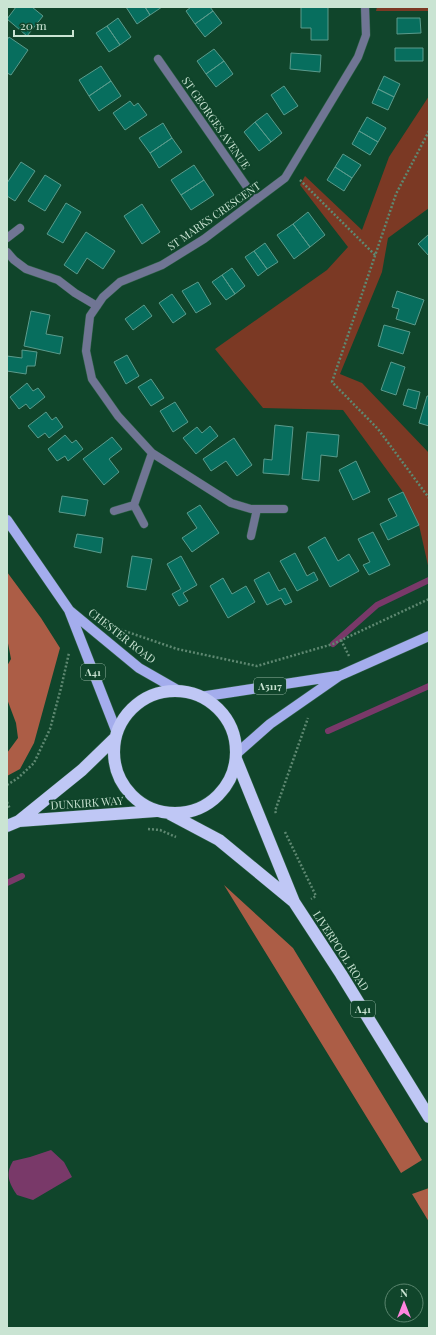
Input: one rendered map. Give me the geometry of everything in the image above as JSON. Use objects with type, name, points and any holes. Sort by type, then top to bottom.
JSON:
[{"type":"highway","name":"A41","points":[[181,692],[200,697],[217,708],[230,724],[234,738],[236,756],[231,777],[221,792],[204,806],[184,813],[163,812],[138,801],[120,779],[114,760],[116,736],[127,715],[141,702],[157,694],[181,692]]},
{"type":"highway","name":"DUNKIRK WAY","points":[[14,823],[82,770],[116,736]]},
{"type":"highway","name":"LIVERPOOL ROAD","points":[[236,756],[296,905],[341,974],[429,1117]]},
{"type":"highway","name":"DUNKIRK WAY","points":[[14,823],[163,812]]},
{"type":"highway","name":"LIVERPOOL ROAD","points":[[163,812],[219,840],[296,905]]},
{"type":"main road","name":"CHESTER ROAD","points":[[7,520],[69,610],[116,736]]},
{"type":"main road","name":"CHESTER ROAD","points":[[69,610],[139,668],[181,692]]},
{"type":"main road","name":"A5117","points":[[236,756],[270,724],[339,676],[429,636]]},
{"type":"main road","name":"A5117","points":[[200,697],[339,676]]},
{"type":"street","name":"ST MARKS CRESCENT","points":[[284,509],[251,509],[231,502],[152,453],[118,416],[92,379],[86,351],[90,316],[103,297],[120,282],[162,265],[204,239],[285,178],[358,57],[366,35],[365,7]]},
{"type":"street","name":"ST GEORGES AVENUE","points":[[158,59],[256,200]]},
{"type":"street","points":[[7,238],[20,228]]},
{"type":"street","points":[[7,252],[14,260],[26,269],[58,280],[96,306]]},
{"type":"street","points":[[144,524],[134,505],[152,453]]},
{"type":"street","points":[[114,511],[134,505]]},
{"type":"street","points":[[251,536],[257,509]]},
{"type":"path","points":[[429,131],[396,194],[332,382],[378,429],[429,498]]},
{"type":"path","points":[[290,169],[375,255]]},
{"type":"path","points":[[100,636],[114,626],[177,649],[257,666],[333,644],[429,599]]},
{"type":"path","points":[[342,640],[354,669]]},
{"type":"path","points":[[7,785],[18,778],[34,762],[50,728],[61,688],[68,653],[82,645]]},
{"type":"path","points":[[278,818],[275,811],[307,719],[313,714]]},
{"type":"path","points":[[7,802],[14,823]]},
{"type":"path","points":[[144,828],[160,830],[179,838]]},
{"type":"path","points":[[284,831],[316,896],[296,905]]},
{"type":"shaded area","points":[[377,7],[429,7],[429,11],[376,11]]},
{"type":"shaded area","points":[[429,96],[429,208],[388,238],[382,272],[340,374],[362,383],[429,453],[429,570],[419,525],[403,492],[343,410],[263,408],[215,349],[327,270],[348,247],[300,185],[305,176],[362,230],[389,157]]},
{"type":"shaded area","points":[[7,572],[41,618],[60,648],[34,743],[20,769],[7,776],[7,753],[18,738],[16,723],[7,699],[7,666],[11,659],[7,638]]},
{"type":"shaded area","points":[[224,885],[293,948],[422,1160],[401,1173]]},
{"type":"shaded area","points":[[51,1150],[64,1162],[72,1177],[33,1200],[17,1195],[9,1178],[9,1170],[13,1161]]},
{"type":"shaded area","points":[[429,1188],[429,1222],[412,1194]]},
{"type":"building","points":[[16,7],[32,7],[43,16],[27,36],[7,19]]},
{"type":"building","points":[[126,7],[145,7],[150,15],[137,24]]},
{"type":"building","points":[[145,7],[162,7],[150,15]]},
{"type":"building","points":[[191,7],[210,7],[213,11],[195,24],[186,11]]},
{"type":"building","points":[[301,7],[328,7],[328,40],[311,40],[311,28],[301,28]]},
{"type":"building","points":[[213,11],[222,23],[205,37],[195,24]]},
{"type":"building","points":[[118,18],[131,37],[120,45],[107,26]]},
{"type":"building","points":[[397,18],[420,18],[421,33],[397,34]]},
{"type":"building","points":[[107,26],[120,45],[109,52],[96,33]]},
{"type":"building","points":[[9,37],[28,50],[11,75],[7,73],[7,40]]},
{"type":"building","points":[[395,48],[423,48],[423,61],[395,61]]},
{"type":"building","points":[[214,49],[224,61],[206,74],[197,61]]},
{"type":"building","points":[[291,53],[321,55],[320,72],[290,69]]},
{"type":"building","points":[[224,61],[233,74],[216,87],[206,74]]},
{"type":"building","points":[[101,66],[111,81],[89,96],[79,80]]},
{"type":"building","points":[[384,76],[400,84],[394,97],[378,89]]},
{"type":"building","points":[[111,81],[121,96],[99,111],[89,96]]},
{"type":"building","points":[[284,86],[298,106],[284,115],[271,95]]},
{"type":"building","points":[[378,89],[394,97],[388,110],[372,103]]},
{"type":"building","points":[[130,101],[134,106],[138,103],[147,115],[125,130],[113,113]]},
{"type":"building","points":[[267,113],[282,133],[271,142],[255,122]]},
{"type":"building","points":[[367,117],[386,128],[378,142],[359,131]]},
{"type":"building","points":[[255,122],[271,142],[259,151],[244,132]]},
{"type":"building","points":[[163,123],[172,138],[150,153],[139,138]]},
{"type":"building","points":[[359,131],[378,142],[370,155],[352,144]]},
{"type":"building","points":[[172,138],[182,152],[159,168],[150,153]]},
{"type":"building","points":[[343,154],[361,165],[352,178],[335,167]]},
{"type":"building","points":[[21,162],[35,171],[15,201],[7,196],[7,183]]},
{"type":"building","points":[[194,165],[204,180],[181,195],[171,180]]},
{"type":"building","points":[[335,167],[352,178],[344,191],[327,180]]},
{"type":"building","points":[[45,175],[61,185],[45,211],[28,201]]},
{"type":"building","points":[[204,180],[214,195],[191,210],[181,195]]},
{"type":"building","points":[[66,203],[81,212],[63,243],[47,234]]},
{"type":"building","points":[[142,204],[160,232],[142,244],[124,216]]},
{"type":"building","points":[[308,212],[325,235],[310,247],[293,224]]},
{"type":"building","points":[[293,224],[310,247],[294,259],[277,235]]},
{"type":"building","points":[[86,232],[115,251],[103,269],[87,258],[77,274],[64,265]]},
{"type":"building","points":[[429,234],[429,256],[418,244]]},
{"type":"building","points":[[265,243],[278,262],[267,269],[254,251]]},
{"type":"building","points":[[254,251],[267,269],[258,276],[245,257]]},
{"type":"building","points":[[232,268],[245,286],[235,294],[222,275]]},
{"type":"building","points":[[222,275],[235,294],[226,300],[212,282]]},
{"type":"building","points":[[198,282],[211,304],[196,313],[182,291]]},
{"type":"building","points":[[397,291],[424,300],[415,325],[396,319],[399,309],[392,307]]},
{"type":"building","points":[[172,294],[186,314],[173,323],[159,303]]},
{"type":"building","points":[[144,305],[152,316],[133,330],[125,319]]},
{"type":"building","points":[[31,311],[50,315],[46,334],[63,337],[60,354],[24,346]]},
{"type":"building","points":[[384,325],[410,332],[403,354],[378,346]]},
{"type":"building","points":[[22,350],[37,352],[35,366],[27,366],[26,374],[7,371],[7,356],[22,358]]},
{"type":"building","points":[[127,355],[139,376],[126,384],[114,362]]},
{"type":"building","points":[[391,362],[405,367],[396,395],[381,390]]},
{"type":"building","points":[[151,379],[164,398],[151,406],[138,387]]},
{"type":"building","points":[[27,383],[33,391],[38,388],[45,397],[30,409],[26,404],[19,409],[10,397]]},
{"type":"building","points":[[408,389],[420,392],[416,409],[403,405]]},
{"type":"building","points":[[427,396],[429,396],[429,426],[419,423]]},
{"type":"building","points":[[175,402],[188,422],[173,432],[160,411]]},
{"type":"building","points":[[46,412],[52,420],[56,417],[63,427],[49,438],[45,433],[38,438],[28,426]]},
{"type":"building","points":[[275,425],[293,427],[289,475],[263,473],[264,459],[272,460]]},
{"type":"building","points":[[210,426],[218,436],[196,454],[183,438],[197,427],[202,433]]},
{"type":"building","points":[[307,432],[339,435],[337,457],[321,455],[319,481],[302,479]]},
{"type":"building","points":[[65,435],[72,443],[76,440],[83,449],[68,461],[65,456],[57,461],[48,449]]},
{"type":"building","points":[[112,437],[122,449],[109,459],[119,472],[104,485],[83,459]]},
{"type":"building","points":[[234,438],[252,465],[237,476],[226,461],[211,471],[203,459]]},
{"type":"building","points":[[356,461],[370,492],[353,500],[339,470]]},
{"type":"building","points":[[403,492],[419,525],[388,540],[380,524],[397,516],[388,499]]},
{"type":"building","points":[[62,496],[88,500],[85,516],[59,512]]},
{"type":"building","points":[[200,505],[219,533],[192,552],[182,538],[197,528],[187,513]]},
{"type":"building","points":[[373,532],[390,565],[369,575],[363,565],[370,562],[358,539]]},
{"type":"building","points":[[77,534],[103,538],[101,553],[74,547]]},
{"type":"building","points":[[325,537],[338,561],[349,554],[359,571],[330,587],[308,547]]},
{"type":"building","points":[[295,553],[307,576],[314,572],[318,580],[297,591],[280,561]]},
{"type":"building","points":[[132,556],[152,559],[146,590],[127,587]]},
{"type":"building","points":[[181,556],[197,585],[183,593],[188,601],[179,606],[172,594],[181,589],[167,564]]},
{"type":"building","points":[[269,572],[279,591],[285,588],[292,602],[285,605],[281,598],[267,605],[254,580]]},
{"type":"building","points":[[223,578],[232,594],[246,586],[255,602],[228,618],[210,586]]},
{"type":"waterway","points":[[333,644],[377,605],[429,580]]},
{"type":"waterway","points":[[328,731],[429,686]]},
{"type":"waterway","points":[[7,883],[22,876]]}]
